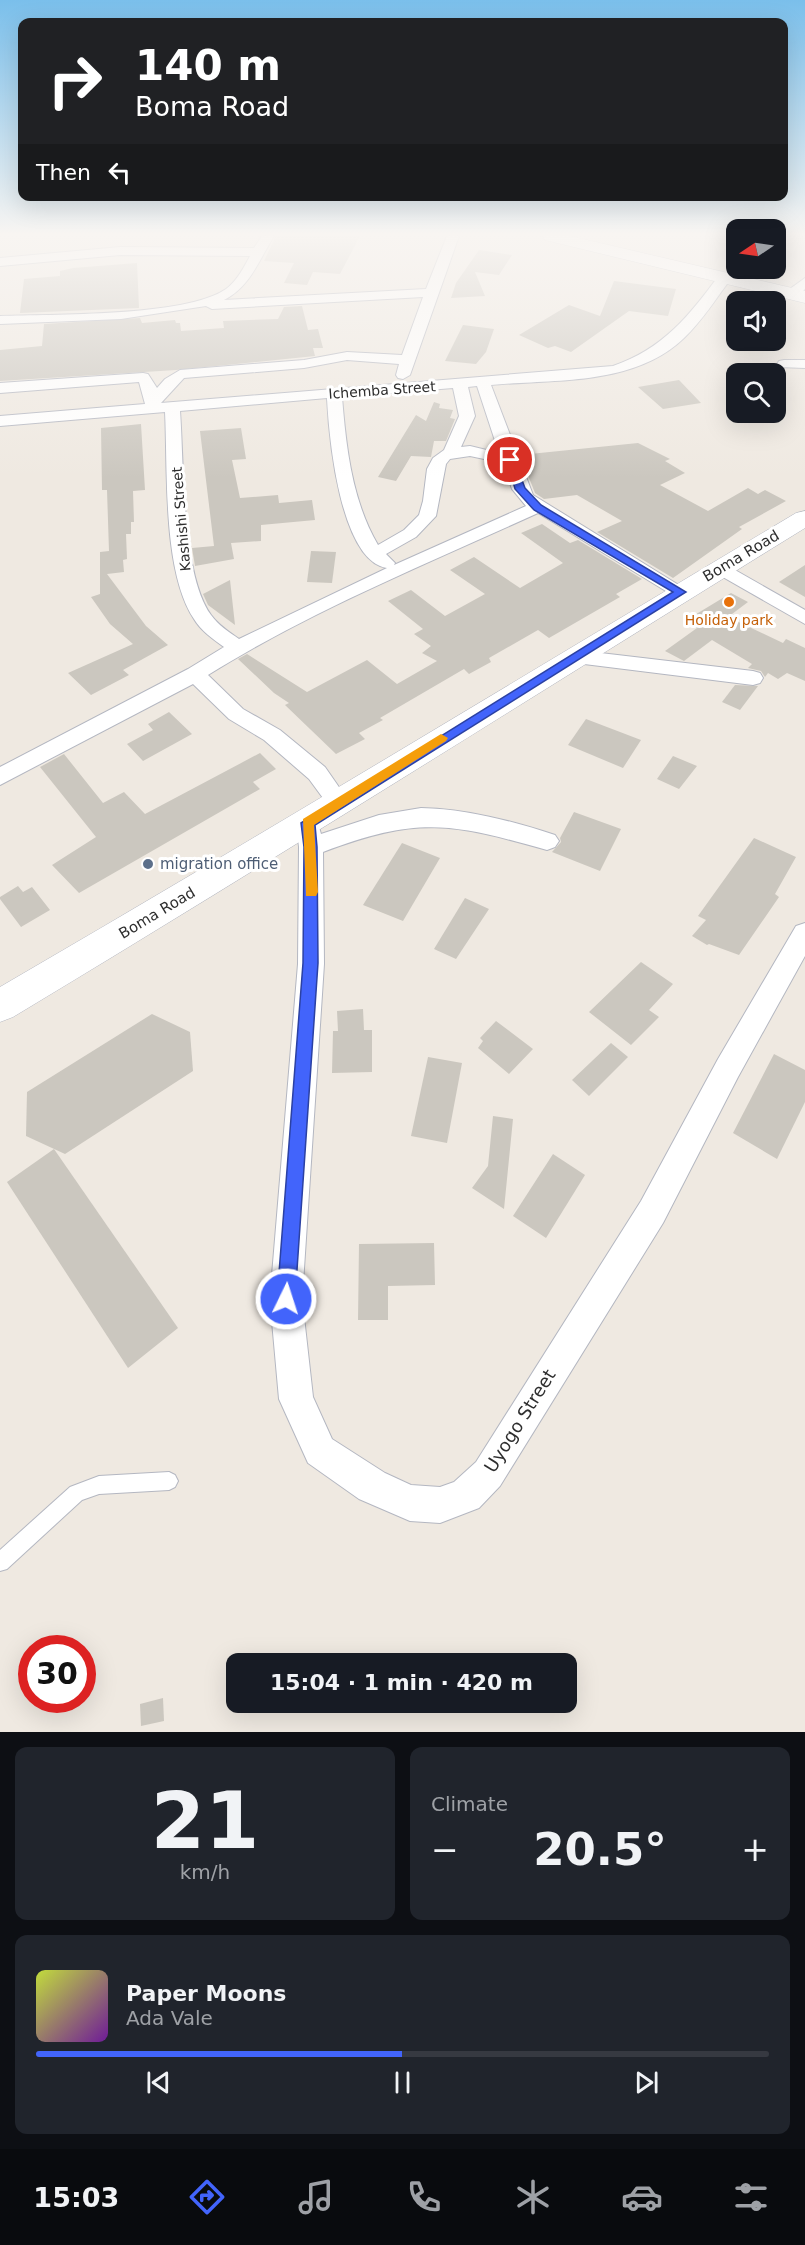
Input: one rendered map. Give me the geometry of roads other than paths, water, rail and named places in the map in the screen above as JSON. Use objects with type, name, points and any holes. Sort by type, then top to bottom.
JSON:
[{"type":"main road","name":"Boma Road","points":[[2,999],[309,835],[339,803],[805,518]]},
{"type":"street","points":[[0,320],[41,317]]},
{"type":"street","points":[[399,389],[423,317]]},
{"type":"street","name":"Ichemba Street","points":[[0,421],[153,406],[172,407],[460,385],[615,370],[651,358],[680,335],[694,317]]},
{"type":"street","points":[[153,406],[176,376],[229,369],[304,364],[347,356],[408,360]]},
{"type":"street","points":[[786,364],[805,364]]},
{"type":"street","points":[[218,403],[229,369]]},
{"type":"street","points":[[0,388],[146,377],[153,406]]},
{"type":"street","points":[[77,382],[77,415]]},
{"type":"street","points":[[483,383],[520,489],[537,507],[681,592]]},
{"type":"street","points":[[451,453],[460,434],[467,410],[460,385]]},
{"type":"street","points":[[334,394],[335,434],[343,475],[363,534],[374,554],[398,570]]},
{"type":"street","name":"Kashishi Street","points":[[172,407],[187,585],[201,617],[237,648]]},
{"type":"street","points":[[460,434],[479,453]]},
{"type":"street","points":[[374,554],[421,525],[432,504],[434,469],[438,461],[451,453],[479,453],[510,460]]},
{"type":"street","points":[[0,777],[195,674],[237,648],[398,570],[537,507]]},
{"type":"street","points":[[721,568],[805,618]]},
{"type":"street","points":[[575,657],[753,678]]},
{"type":"street","points":[[195,674],[236,714],[272,735],[301,759],[316,773],[339,803]]},
{"type":"street","points":[[309,835],[425,817],[450,818],[547,841]]},
{"type":"street","name":"Uyogo Street","points":[[309,835],[312,920],[308,1012],[286,1299],[296,1399],[320,1451],[372,1486],[410,1503],[440,1505],[466,1495],[488,1474],[652,1212],[728,1068],[805,933]]},
{"type":"lane","points":[[0,1562],[76,1492],[99,1485],[169,1481]]},
{"type":"place","name":"Holiday park","points":[[729,602]]},
{"type":"place","name":"migration office","points":[[148,864]]}]
